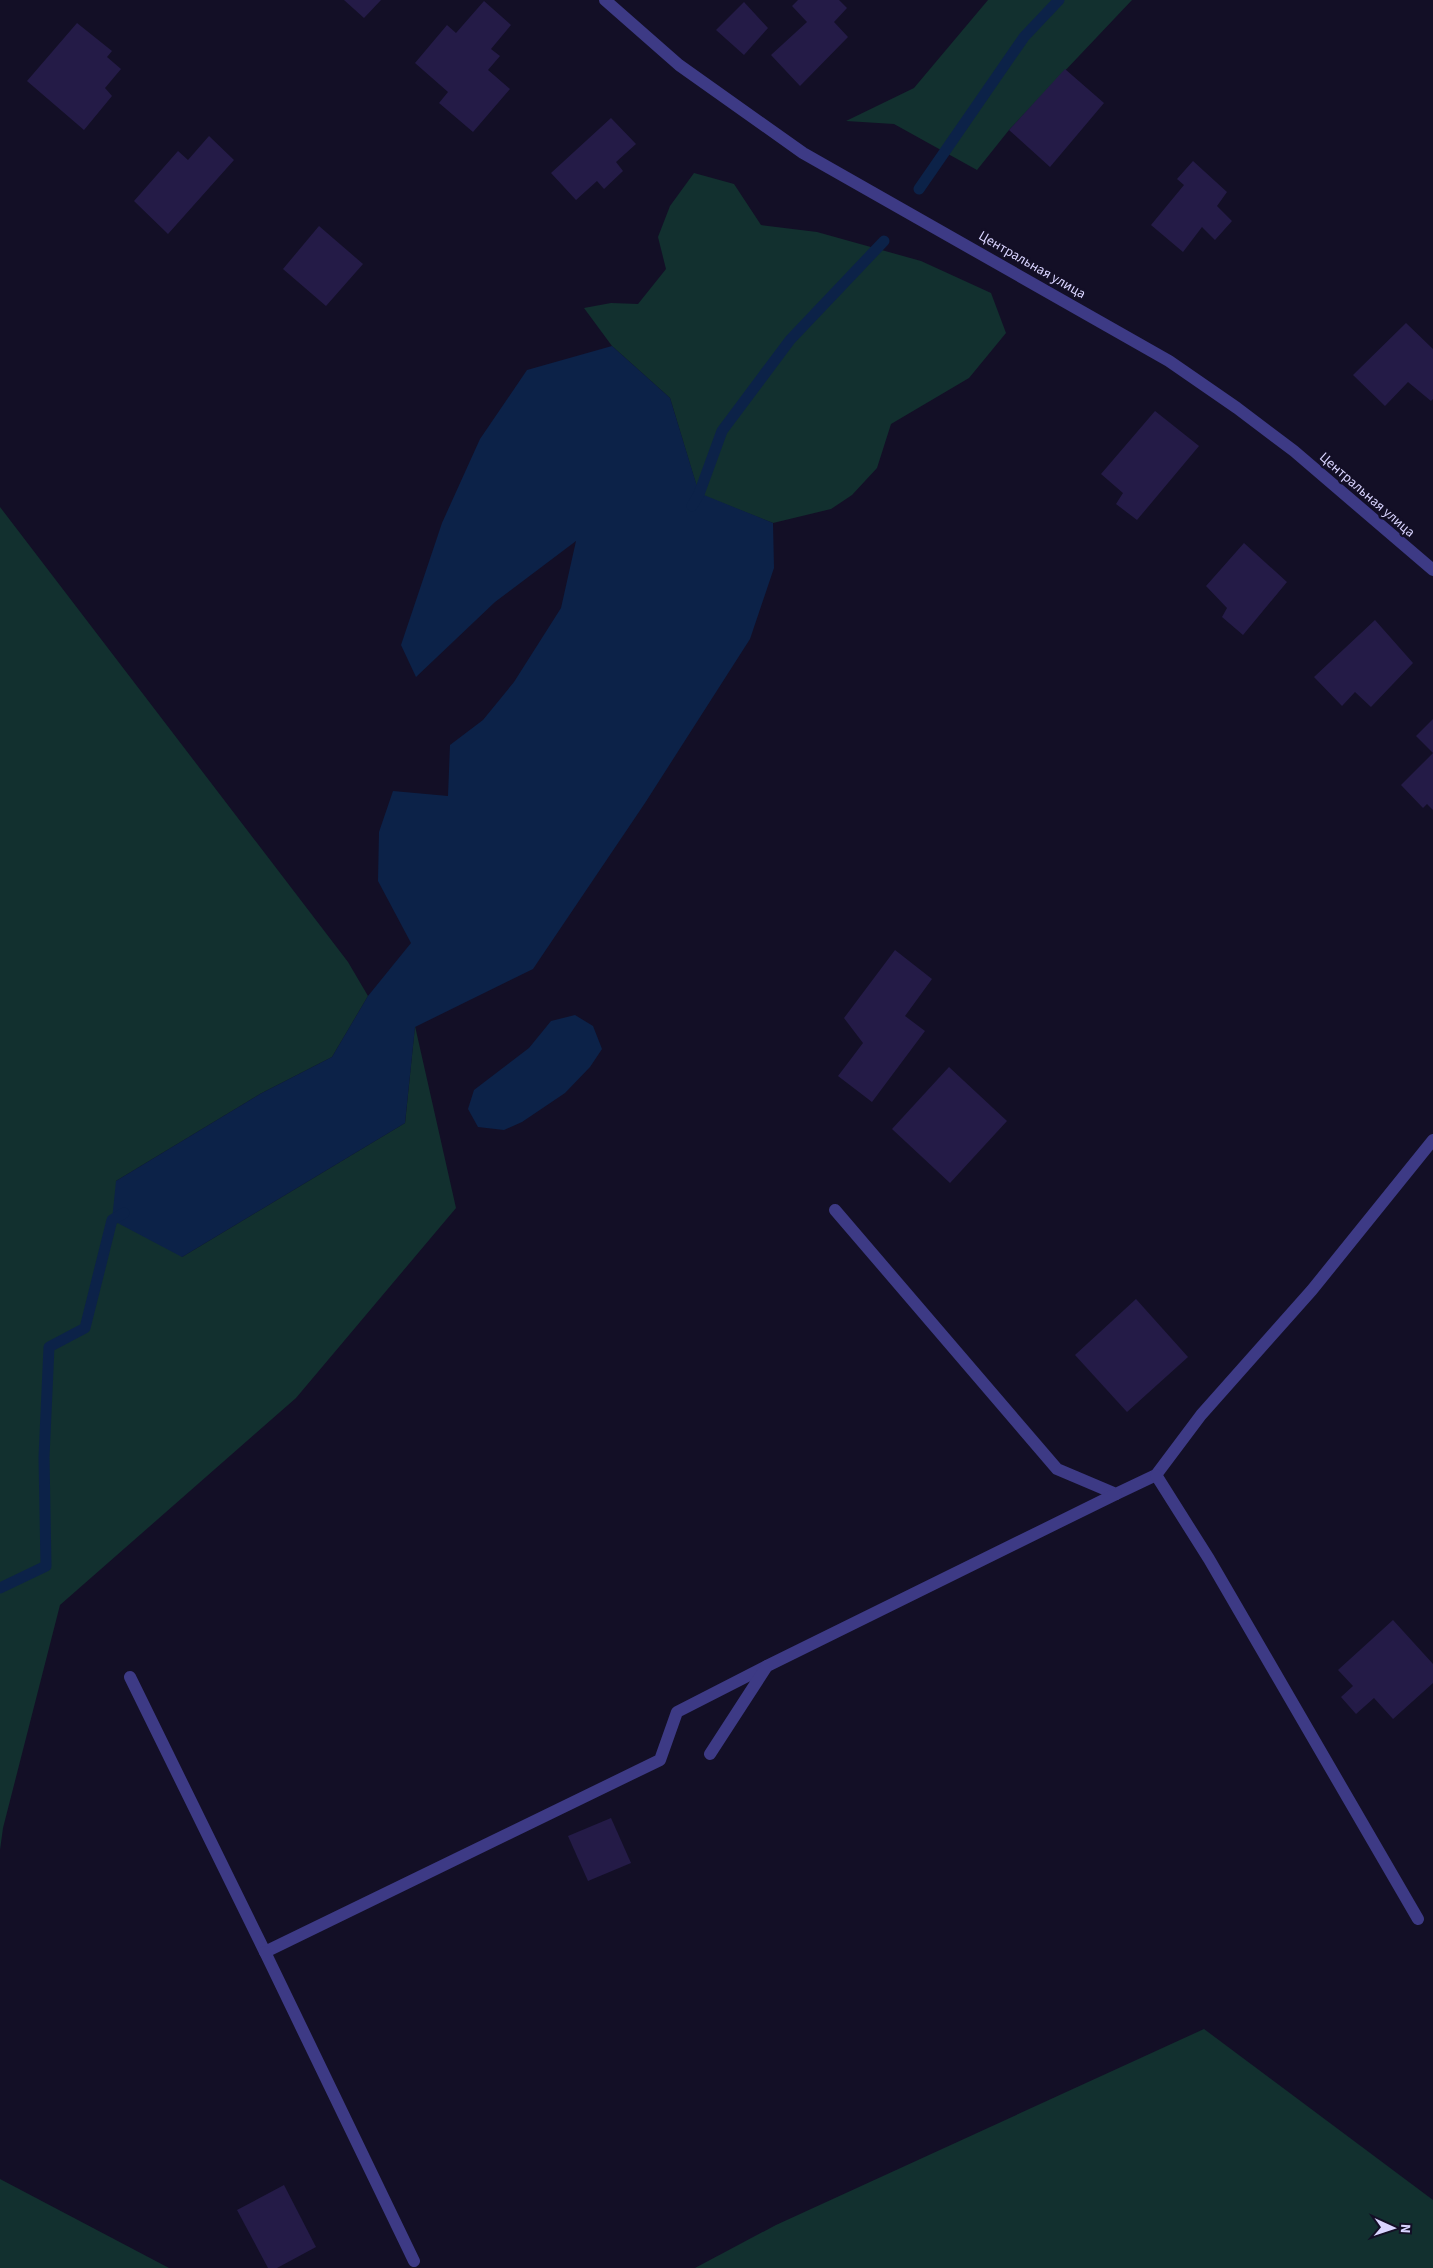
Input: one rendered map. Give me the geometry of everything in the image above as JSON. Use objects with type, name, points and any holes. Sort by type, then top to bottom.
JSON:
[{"type":"street","name":"Центральная улица","points":[[605,0],[679,65],[803,153],[1170,361],[1294,451],[1433,570]]},
{"type":"street","points":[[265,1952],[660,1760],[677,1712],[1156,1475],[1201,1415],[1312,1290],[1433,1140]]},
{"type":"street","points":[[834,1210],[1057,1469],[1116,1494]]},
{"type":"street","points":[[1156,1475],[1209,1559],[1418,1919]]},
{"type":"street","points":[[710,1754],[767,1666]]},
{"type":"street","points":[[130,1677],[414,2261]]},
{"type":"green space","points":[[988,0],[1132,0],[1009,130],[977,170],[894,124],[846,121],[914,88]]},
{"type":"green space","points":[[694,173],[734,184],[761,225],[817,232],[921,261],[991,293],[1006,333],[969,378],[891,424],[877,468],[852,495],[831,509],[773,523],[699,494],[670,398],[612,346],[584,308],[611,303],[638,304],[666,269],[658,237],[670,206]]},
{"type":"green space","points":[[0,507],[348,962],[368,996],[332,1057],[260,1094],[116,1181],[182,1257],[405,1123],[415,1026],[456,1208],[296,1398],[60,1605],[3,1828],[0,1850]]},
{"type":"green space","points":[[1204,2029],[1433,2200],[1433,2268],[695,2268],[776,2225]]},
{"type":"green space","points":[[0,2179],[169,2268],[0,2268]]},
{"type":"water","points":[[612,346],[670,398],[699,493],[773,523],[774,568],[750,639],[645,803],[533,969],[415,1027],[405,1123],[182,1257],[112,1220],[116,1181],[260,1094],[332,1057],[368,996],[411,943],[378,881],[379,832],[393,791],[448,796],[450,745],[483,720],[514,682],[561,608],[576,541],[495,602],[416,677],[401,645],[442,523],[480,439],[527,370]]},
{"type":"water","points":[[575,1015],[593,1026],[602,1049],[590,1067],[565,1093],[522,1122],[504,1130],[478,1127],[468,1109],[474,1090],[529,1048],[551,1021]]},
{"type":"building","points":[[344,0],[381,0],[364,18]]},
{"type":"building","points":[[798,0],[839,0],[847,8],[834,22],[848,37],[800,86],[771,55],[807,22],[792,6]]},
{"type":"building","points":[[484,1],[511,25],[491,49],[500,56],[488,70],[510,89],[473,132],[439,103],[448,92],[415,63],[447,25],[456,33]]},
{"type":"building","points":[[744,2],[768,28],[744,55],[716,30]]},
{"type":"building","points":[[77,23],[112,51],[107,57],[121,69],[105,88],[112,96],[84,130],[27,81]]},
{"type":"building","points":[[1065,69],[1104,103],[1050,167],[1009,130]]},
{"type":"building","points":[[611,118],[636,144],[616,162],[623,171],[604,189],[597,181],[576,200],[551,173]]},
{"type":"building","points":[[209,136],[234,160],[168,234],[134,201],[178,151],[188,160]]},
{"type":"building","points":[[1193,161],[1227,192],[1217,206],[1232,221],[1215,240],[1202,227],[1183,252],[1151,225],[1184,185],[1177,179]]},
{"type":"building","points":[[319,226],[363,264],[326,306],[283,269]]},
{"type":"building","points":[[1406,323],[1433,349],[1433,399],[1431,401],[1408,382],[1385,406],[1353,375]]},
{"type":"building","points":[[1155,411],[1199,446],[1137,520],[1116,504],[1123,493],[1101,474]]},
{"type":"building","points":[[1244,543],[1287,582],[1243,635],[1222,617],[1227,608],[1206,586]]},
{"type":"building","points":[[1375,620],[1413,663],[1371,707],[1355,692],[1342,706],[1314,677]]},
{"type":"building","points":[[1433,719],[1433,753],[1416,736]]},
{"type":"building","points":[[1433,753],[1433,810],[1427,804],[1423,808],[1401,785]]},
{"type":"building","points":[[895,950],[932,979],[905,1016],[925,1031],[872,1102],[838,1076],[863,1043],[844,1018]]},
{"type":"building","points":[[949,1067],[1007,1121],[950,1183],[892,1129]]},
{"type":"building","points":[[1136,1299],[1188,1357],[1127,1412],[1075,1355]]},
{"type":"building","points":[[1393,1620],[1433,1664],[1433,1683],[1393,1719],[1374,1698],[1356,1714],[1341,1697],[1353,1686],[1338,1670]]},
{"type":"building","points":[[611,1818],[631,1863],[588,1881],[568,1836]]},
{"type":"building","points":[[284,2185],[316,2247],[277,2268],[268,2268],[237,2210]]},
{"type":"waterway","points":[[919,189],[1024,37],[1059,0]]},
{"type":"waterway","points":[[692,506],[699,494],[722,431],[790,340],[884,241]]},
{"type":"waterway","points":[[0,1588],[46,1566],[44,1457],[49,1347],[85,1328],[112,1220],[124,1213]]}]
